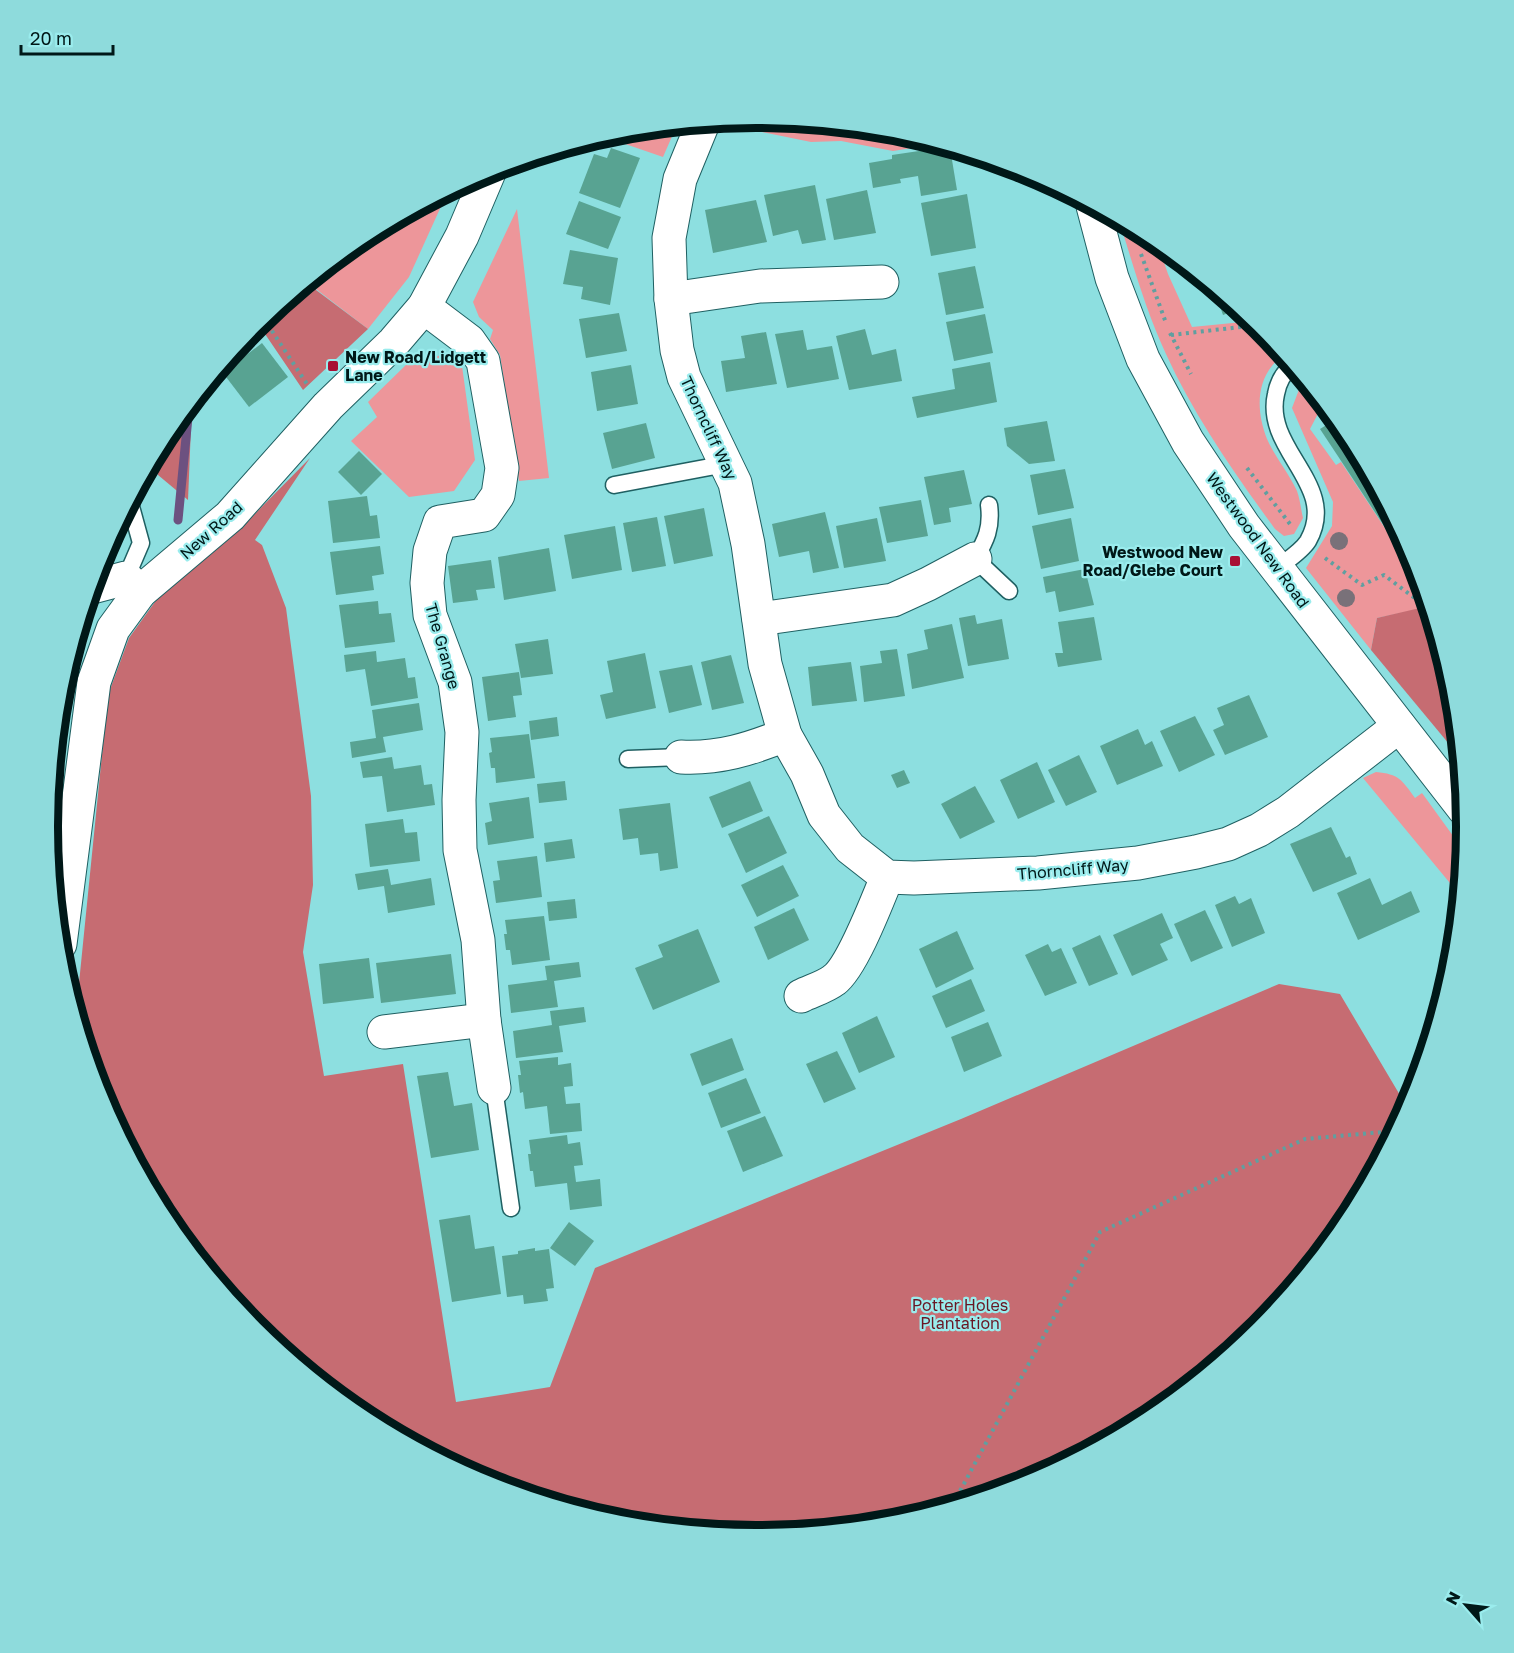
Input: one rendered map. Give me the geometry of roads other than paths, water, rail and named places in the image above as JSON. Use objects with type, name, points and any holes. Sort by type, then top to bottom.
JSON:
[{"type":"street","name":"Thorncliff Way","points":[[700,130],[680,179],[669,238],[671,299],[677,350],[684,377],[735,483],[748,544],[765,664],[785,735],[807,774],[824,815],[850,848],[887,877],[946,878],[1072,870],[1138,863],[1196,852],[1228,844],[1259,830],[1288,812],[1399,726]]},
{"type":"street","name":"New Road","points":[[64,915],[94,682],[113,629],[133,585],[230,516],[328,406],[394,342],[424,307],[462,236],[484,184]]},
{"type":"street","name":"Westwood New Road","points":[[1096,216],[1112,278],[1143,359],[1188,442],[1244,526],[1276,569],[1455,797]]},
{"type":"street","points":[[671,299],[760,286],[882,282]]},
{"type":"street","name":"The Grange","points":[[424,307],[469,341],[483,361],[502,468],[498,495],[484,515],[440,522],[430,551],[427,583],[430,615],[456,682],[462,732],[459,800],[460,850],[478,940],[483,1020],[494,1088]]},
{"type":"street","points":[[759,619],[893,600],[975,560]]},
{"type":"street","points":[[102,587],[133,585]]},
{"type":"street","points":[[681,757],[698,758],[733,753],[785,735]]},
{"type":"street","points":[[801,996],[835,979],[852,954],[887,877]]},
{"type":"street","points":[[384,1032],[483,1020]]},
{"type":"lane","points":[[1276,569],[1306,543],[1313,529],[1316,514],[1314,500],[1306,479],[1275,421],[1273,404],[1278,386],[1286,371]]},
{"type":"lane","points":[[614,485],[726,464]]},
{"type":"lane","points":[[989,505],[991,521],[985,541],[975,560],[1009,591]]},
{"type":"lane","points":[[133,514],[141,543],[133,585]]},
{"type":"lane","points":[[628,759],[681,757]]},
{"type":"lane","points":[[494,1088],[511,1208]]},
{"type":"waterway","points":[[178,520],[188,422]]},
{"type":"place","name":"New Road/Lidgett Lane","points":[[333,366]]},
{"type":"place","name":"Westwood New Road/Glebe Court","points":[[1235,561]]},
{"type":"park label","name":"Potter Holes Plantation","points":[[960,1314]]}]
